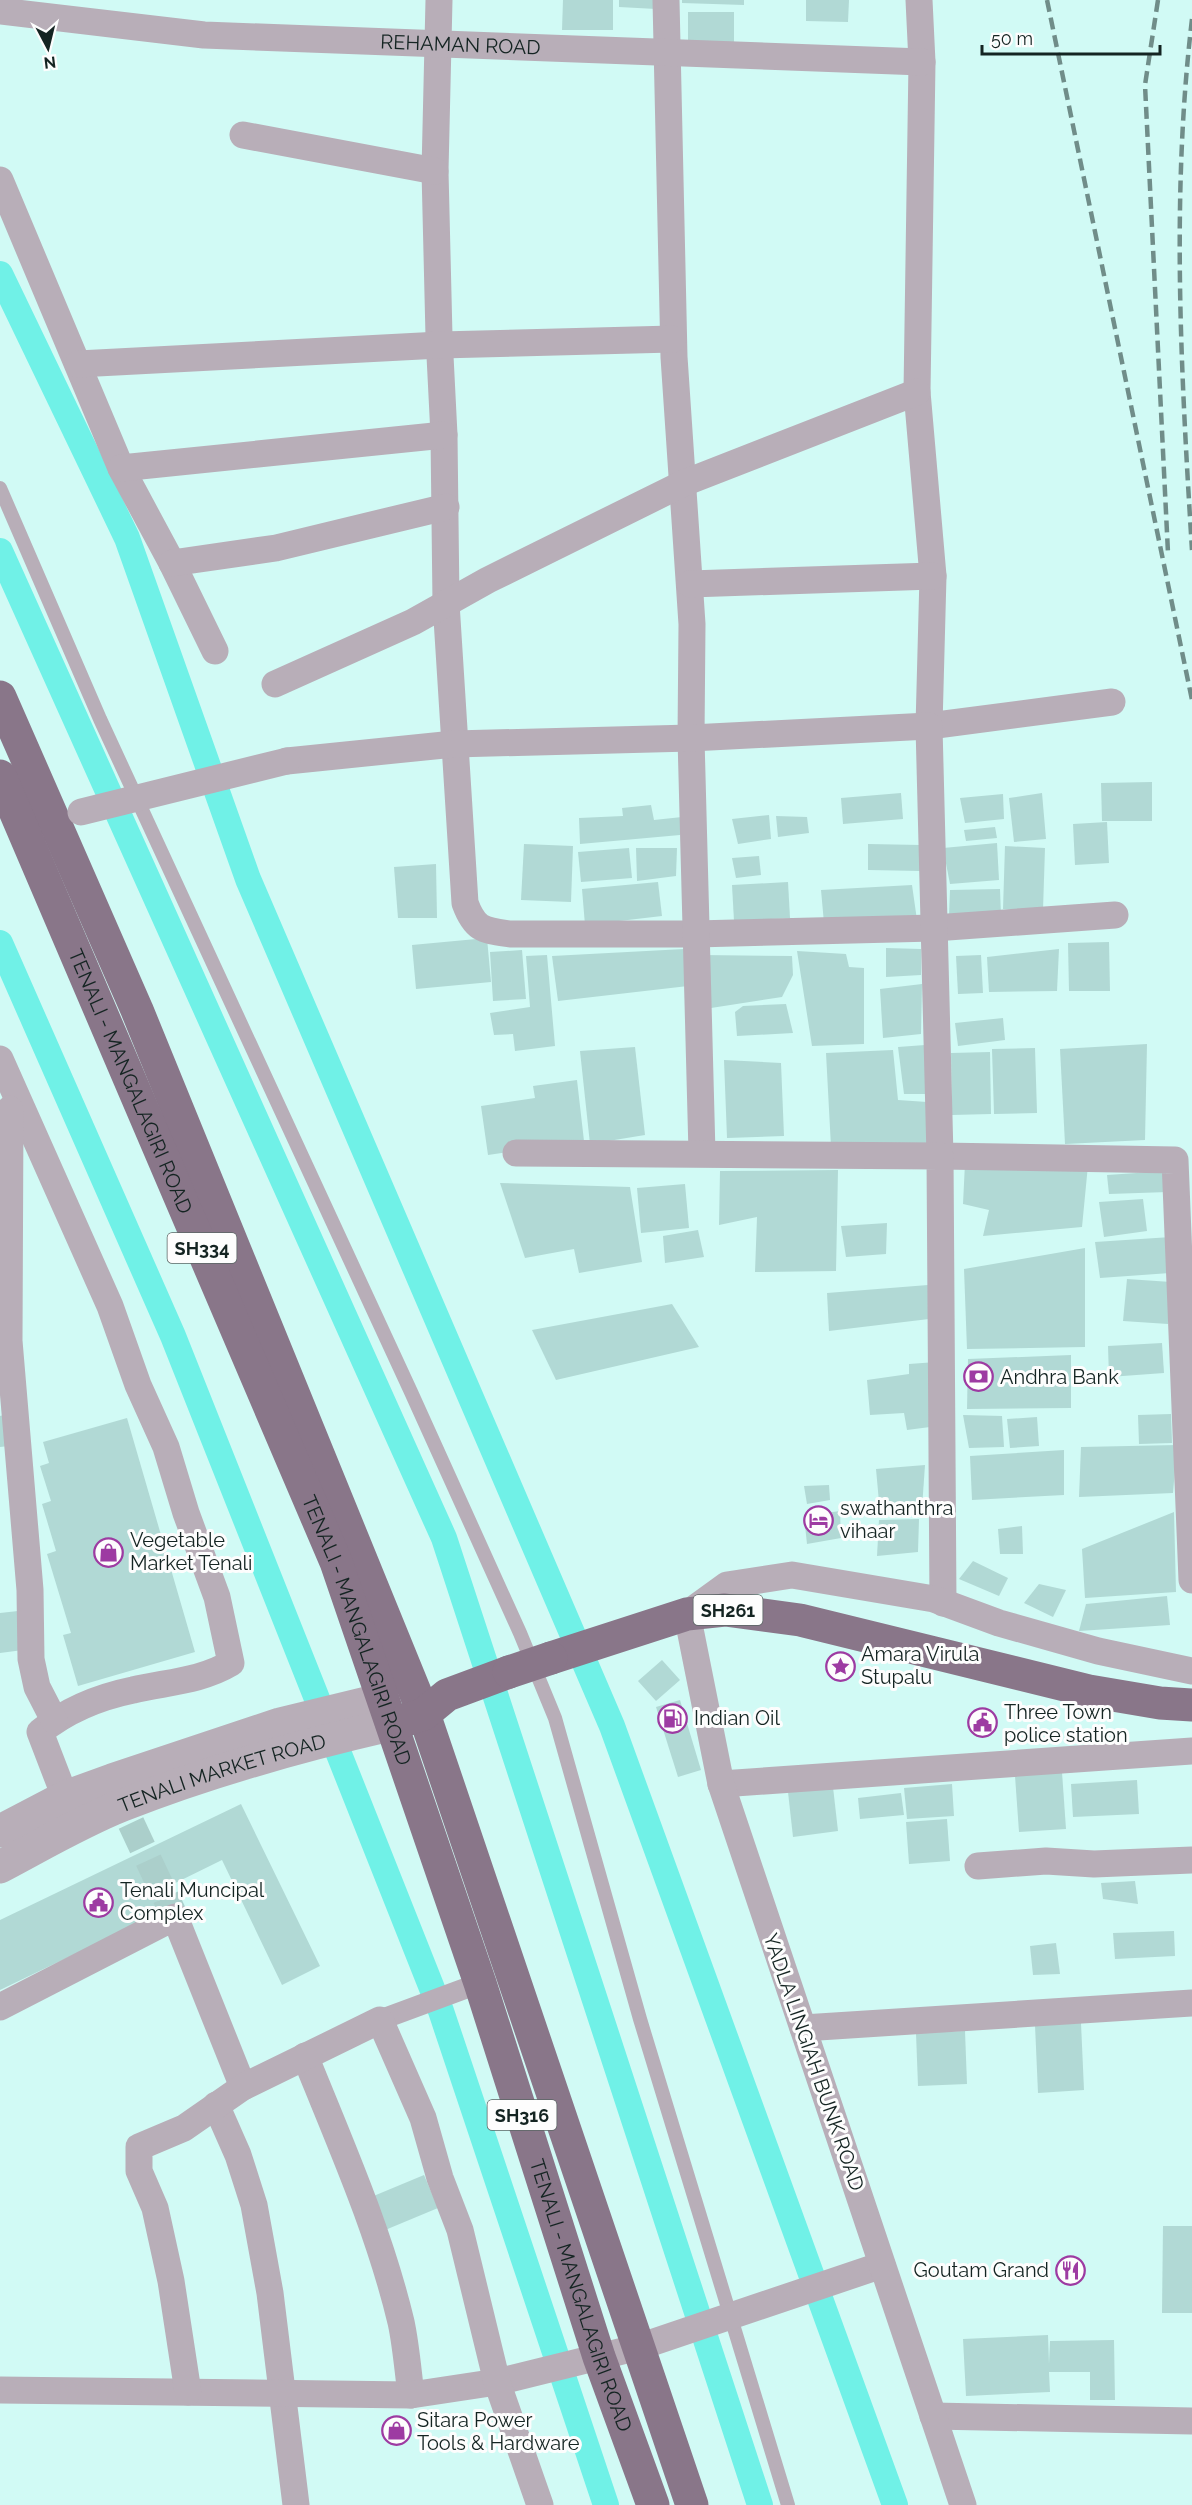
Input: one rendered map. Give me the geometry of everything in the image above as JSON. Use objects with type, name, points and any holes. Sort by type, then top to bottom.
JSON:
[{"type":"main road","name":"SH334","points":[[0,698],[68,816],[137,1010],[322,1494],[428,1699]]},
{"type":"main road","name":"TENALI - MANGALAGIRI ROAD","points":[[0,776],[322,1494],[336,1562],[375,1714],[589,2359],[653,2505]]},
{"type":"main road","name":"SH261","points":[[428,1699],[687,1614],[725,1610],[800,1620],[1089,1691],[1160,1703],[1192,1705]]},
{"type":"main road","name":"TENALI - MANGALAGIRI ROAD","points":[[428,1699],[651,2342],[692,2505]]},
{"type":"main road","points":[[375,1714],[428,1699]]},
{"type":"street","points":[[439,0],[440,44],[435,171],[446,507],[446,603],[465,903],[471,920],[484,930],[510,934],[695,934],[934,928],[1115,915]]},
{"type":"street","points":[[666,0],[673,339],[693,624],[691,738],[702,1153]]},
{"type":"street","points":[[919,0],[922,62],[917,392],[933,576],[929,726],[940,1156],[943,1603]]},
{"type":"street","name":"REHAMAN ROAD","points":[[0,11],[204,34],[922,62]]},
{"type":"street","points":[[243,135],[435,171]]},
{"type":"street","points":[[0,180],[122,468],[215,651]]},
{"type":"street","points":[[78,364],[440,345],[673,339]]},
{"type":"street","points":[[275,684],[413,622],[446,603],[684,483],[917,392]]},
{"type":"street","points":[[122,468],[444,435]]},
{"type":"street","points":[[172,563],[276,548],[446,507]]},
{"type":"street","points":[[690,584],[933,576]]},
{"type":"street","points":[[68,816],[287,761],[454,744],[691,738],[929,726],[1112,702]]},
{"type":"street","points":[[0,1059],[11,1109],[9,1341],[12,1516],[30,1590],[31,1659],[37,1687],[54,1720]]},
{"type":"street","points":[[11,1109],[110,1305],[138,1385],[166,1447],[186,1513],[217,1597],[231,1663],[212,1675],[131,1690],[84,1704],[54,1720],[40,1732],[65,1797]]},
{"type":"street","points":[[516,1153],[702,1153],[1175,1160],[1192,1580]]},
{"type":"street","points":[[687,1614],[727,1585],[792,1575],[943,1603],[999,1623],[1098,1651],[1192,1671]]},
{"type":"street","name":"YADLA LINGIAH BUNK ROAD","points":[[687,1614],[721,1785],[963,2505]]},
{"type":"street","name":"TENALI MARKET ROAD","points":[[0,1868],[122,1803],[286,1736],[375,1714]]},
{"type":"street","points":[[721,1785],[1192,1751]]},
{"type":"street","name":"TENALI MARKET ROAD","points":[[0,1831],[65,1797],[122,1803]]},
{"type":"street","points":[[978,1866],[1046,1861],[1105,1864],[1192,1860]]},
{"type":"street","points":[[0,2007],[175,1917],[243,2087]]},
{"type":"street","points":[[188,2392],[169,2271],[155,2208],[139,2171],[139,2146],[184,2128],[243,2087],[305,2056],[387,2018],[466,1988]]},
{"type":"street","points":[[803,2028],[1192,2003]]},
{"type":"street","points":[[387,2018],[423,2118],[440,2178],[460,2230],[507,2379],[540,2505]]},
{"type":"street","points":[[305,2056],[372,2222],[401,2324],[411,2394]]},
{"type":"street","points":[[216,2105],[238,2155],[254,2205],[270,2294],[296,2505]]},
{"type":"street","points":[[0,2390],[411,2394],[507,2379],[589,2359],[651,2342],[882,2265]]},
{"type":"street","points":[[933,2416],[1192,2421]]},
{"type":"lane","points":[[0,488],[100,719],[416,1402],[520,1633],[555,1718],[722,2319],[788,2505]]},
{"type":"building","points":[[563,0],[613,0],[613,30],[562,30]]},
{"type":"building","points":[[619,0],[657,0],[656,9],[619,7]]},
{"type":"building","points":[[682,0],[744,0],[744,5],[682,3]]},
{"type":"building","points":[[806,0],[849,0],[848,22],[806,21]]},
{"type":"building","points":[[688,12],[734,12],[734,44],[688,44]]},
{"type":"building","points":[[1152,782],[1152,821],[1102,821],[1101,783]]},
{"type":"building","points":[[901,793],[903,819],[843,824],[841,798]]},
{"type":"building","points":[[1042,793],[1046,839],[1014,842],[1009,798]]},
{"type":"building","points":[[1003,794],[1004,819],[965,823],[960,798]]},
{"type":"building","points":[[651,805],[654,820],[682,817],[680,835],[580,844],[579,818],[623,816],[622,808]]},
{"type":"building","points":[[769,815],[771,839],[738,844],[732,819]]},
{"type":"building","points":[[776,816],[807,817],[809,833],[778,837]]},
{"type":"building","points":[[1107,822],[1109,863],[1075,865],[1073,824]]},
{"type":"building","points":[[995,827],[997,838],[966,841],[964,830]]},
{"type":"building","points":[[997,843],[999,880],[950,884],[943,848]]},
{"type":"building","points":[[524,844],[573,846],[571,902],[521,900]]},
{"type":"building","points":[[868,844],[921,845],[921,871],[868,870]]},
{"type":"building","points":[[1005,846],[1045,848],[1043,910],[1003,909]]},
{"type":"building","points":[[629,848],[632,878],[581,882],[578,852]]},
{"type":"building","points":[[636,848],[677,848],[676,876],[637,881]]},
{"type":"building","points":[[759,856],[761,875],[736,878],[732,858]]},
{"type":"building","points":[[436,864],[437,918],[398,918],[394,867]]},
{"type":"building","points":[[658,882],[662,916],[585,925],[582,889]]},
{"type":"building","points":[[788,882],[790,918],[734,921],[732,885]]},
{"type":"building","points":[[912,885],[917,920],[824,923],[821,890]]},
{"type":"building","points":[[1000,889],[1001,916],[949,916],[950,890]]},
{"type":"building","points":[[487,938],[491,982],[416,989],[412,945]]},
{"type":"building","points":[[1109,942],[1110,991],[1069,991],[1068,943]]},
{"type":"building","points":[[886,948],[921,949],[921,975],[886,977]]},
{"type":"building","points":[[684,949],[688,986],[558,1001],[552,956]]},
{"type":"building","points":[[1059,949],[1057,991],[989,992],[987,957]]},
{"type":"building","points":[[522,950],[526,999],[493,1001],[490,952]]},
{"type":"building","points":[[797,951],[846,954],[849,967],[864,968],[864,1044],[812,1046]]},
{"type":"building","points":[[547,955],[555,1046],[515,1051],[513,1034],[494,1035],[490,1013],[530,1007],[526,956]]},
{"type":"building","points":[[702,955],[792,956],[793,975],[782,997],[711,1008]]},
{"type":"building","points":[[981,955],[983,993],[958,994],[956,956]]},
{"type":"building","points":[[922,984],[921,1034],[883,1038],[880,989]]},
{"type":"building","points":[[786,1004],[793,1033],[737,1036],[735,1012],[743,1006]]},
{"type":"building","points":[[1003,1018],[1005,1040],[958,1046],[955,1023]]},
{"type":"building","points":[[1147,1044],[1145,1140],[1065,1144],[1060,1049]]},
{"type":"building","points":[[925,1045],[931,1094],[904,1094],[898,1047]]},
{"type":"building","points":[[635,1047],[645,1135],[590,1144],[580,1051]]},
{"type":"building","points":[[1035,1048],[1037,1113],[994,1114],[992,1049]]},
{"type":"building","points":[[893,1050],[898,1100],[927,1102],[929,1146],[831,1147],[826,1053]]},
{"type":"building","points":[[990,1052],[991,1114],[952,1115],[951,1053]]},
{"type":"building","points":[[724,1060],[781,1063],[784,1136],[727,1138]]},
{"type":"building","points":[[577,1080],[584,1141],[488,1155],[481,1106],[535,1098],[533,1086]]},
{"type":"building","points":[[965,1163],[1088,1165],[1082,1227],[983,1236],[989,1210],[963,1204]]},
{"type":"building","points":[[838,1170],[836,1271],[755,1272],[757,1217],[719,1225],[720,1171]]},
{"type":"building","points":[[1166,1171],[1168,1192],[1109,1194],[1107,1175]]},
{"type":"building","points":[[500,1183],[630,1187],[642,1262],[579,1273],[574,1249],[525,1258]]},
{"type":"building","points":[[685,1184],[689,1228],[641,1233],[637,1188]]},
{"type":"building","points":[[1143,1199],[1147,1231],[1104,1237],[1099,1202]]},
{"type":"building","points":[[887,1223],[886,1254],[846,1257],[841,1226]]},
{"type":"building","points":[[698,1230],[704,1257],[665,1263],[663,1236]]},
{"type":"building","points":[[1171,1237],[1170,1273],[1100,1278],[1095,1242]]},
{"type":"building","points":[[1085,1248],[1085,1347],[967,1349],[964,1269]]},
{"type":"building","points":[[1127,1279],[1171,1282],[1168,1324],[1123,1321]]},
{"type":"building","points":[[928,1285],[929,1319],[829,1331],[827,1293]]},
{"type":"building","points":[[672,1304],[699,1347],[556,1380],[532,1330]]},
{"type":"building","points":[[1162,1343],[1164,1373],[1109,1377],[1108,1346]]},
{"type":"building","points":[[1071,1355],[1071,1408],[967,1409],[968,1359]]},
{"type":"building","points":[[936,1362],[930,1427],[907,1430],[904,1413],[870,1415],[867,1380],[909,1374],[909,1364]]},
{"type":"building","points":[[1171,1414],[1172,1443],[1139,1444],[1138,1415]]},
{"type":"building","points":[[4,1415],[9,1446],[0,1447],[0,1416]]},
{"type":"building","points":[[963,1415],[1002,1416],[1004,1447],[969,1448]]},
{"type":"building","points":[[1037,1417],[1039,1446],[1010,1448],[1007,1419]]},
{"type":"building","name":"Vegetable Market Tenali","points":[[127,1418],[195,1652],[78,1686],[63,1635],[71,1633],[47,1554],[56,1551],[42,1504],[51,1501],[40,1466],[49,1463],[43,1442]]},
{"type":"building","points":[[1177,1445],[1173,1493],[1079,1497],[1081,1447]]},
{"type":"building","points":[[1064,1450],[1064,1495],[972,1500],[970,1456]]},
{"type":"building","points":[[925,1465],[922,1508],[880,1513],[876,1469]]},
{"type":"building","points":[[829,1485],[830,1500],[807,1504],[804,1486]]},
{"type":"building","points":[[840,1511],[841,1538],[807,1544],[804,1516]]},
{"type":"building","points":[[1174,1512],[1176,1592],[1085,1598],[1082,1549]]},
{"type":"building","points":[[919,1519],[918,1552],[877,1556],[879,1520]]},
{"type":"building","points":[[1022,1526],[1023,1554],[1000,1554],[998,1529]]},
{"type":"building","points":[[973,1561],[1008,1578],[999,1596],[959,1579]]},
{"type":"building","points":[[1039,1584],[1066,1590],[1053,1617],[1024,1603]]},
{"type":"building","points":[[1167,1596],[1170,1625],[1079,1631],[1086,1604]]},
{"type":"building","points":[[18,1611],[23,1650],[0,1653],[0,1613]]},
{"type":"building","points":[[662,1660],[680,1680],[656,1701],[638,1681]]},
{"type":"building","points":[[680,1700],[701,1770],[678,1777],[656,1707]]},
{"type":"building","points":[[1062,1772],[1066,1829],[1019,1832],[1015,1776]]},
{"type":"building","points":[[1137,1780],[1139,1814],[1073,1817],[1071,1784]]},
{"type":"building","points":[[952,1784],[954,1816],[907,1819],[904,1788]]},
{"type":"building","points":[[833,1787],[838,1831],[793,1837],[788,1792]]},
{"type":"building","points":[[901,1793],[904,1815],[860,1819],[858,1798]]},
{"type":"building","name":"Tenali Muncipal Complex","points":[[241,1804],[320,1966],[282,1985],[222,1860],[155,1893],[164,1911],[0,1990],[0,1920]]},
{"type":"building","points":[[947,1819],[950,1861],[909,1864],[906,1822]]},
{"type":"building","points":[[1135,1881],[1138,1904],[1103,1899],[1101,1883]]},
{"type":"building","points":[[1174,1931],[1175,1956],[1115,1959],[1113,1933]]},
{"type":"building","points":[[1056,1943],[1060,1974],[1033,1975],[1030,1946]]},
{"type":"building","points":[[1081,2023],[1084,2090],[1038,2093],[1035,2025]]},
{"type":"building","points":[[965,2031],[967,2084],[918,2086],[916,2033]]},
{"type":"building","points":[[424,2175],[438,2208],[378,2233],[364,2200]]},
{"type":"building","points":[[1163,2226],[1192,2226],[1192,2313],[1162,2313]]},
{"type":"building","points":[[1048,2335],[1049,2364],[1050,2341],[1114,2340],[1115,2400],[1090,2400],[1090,2372],[1049,2372],[1050,2392],[966,2396],[963,2339]]},
{"type":"waterway","points":[[0,274],[127,538],[248,879],[612,1726],[895,2505]]},
{"type":"waterway","points":[[0,551],[444,1538],[760,2505]]},
{"type":"waterway","points":[[0,943],[173,1336],[441,2011],[606,2505]]},
{"type":"tunnel","points":[[131,1823],[175,1917]]},
{"type":"railway","points":[[1047,0],[1192,700]]},
{"type":"railway","points":[[1158,0],[1145,85],[1168,553]]},
{"type":"railway","points":[[1192,19],[1186,85],[1180,218],[1184,417],[1192,550]]},
{"type":"place","name":"Andhra Bank","points":[[979,1377]]},
{"type":"place","name":"swathanthra vihaar","points":[[819,1520]]},
{"type":"place","name":"Vegetable Market Tenali","points":[[109,1552]]},
{"type":"place","name":"Amara Virula Stupalu","points":[[840,1666]]},
{"type":"place","name":"Indian Oil","points":[[673,1718]]},
{"type":"place","name":"Three Town police station","points":[[983,1723]]},
{"type":"place","name":"Tenali Muncipal Complex","points":[[99,1902]]},
{"type":"place","name":"Goutam Grand","points":[[1070,2270]]},
{"type":"place","name":"Sitara Power Tools & Hardware","points":[[396,2431]]}]
